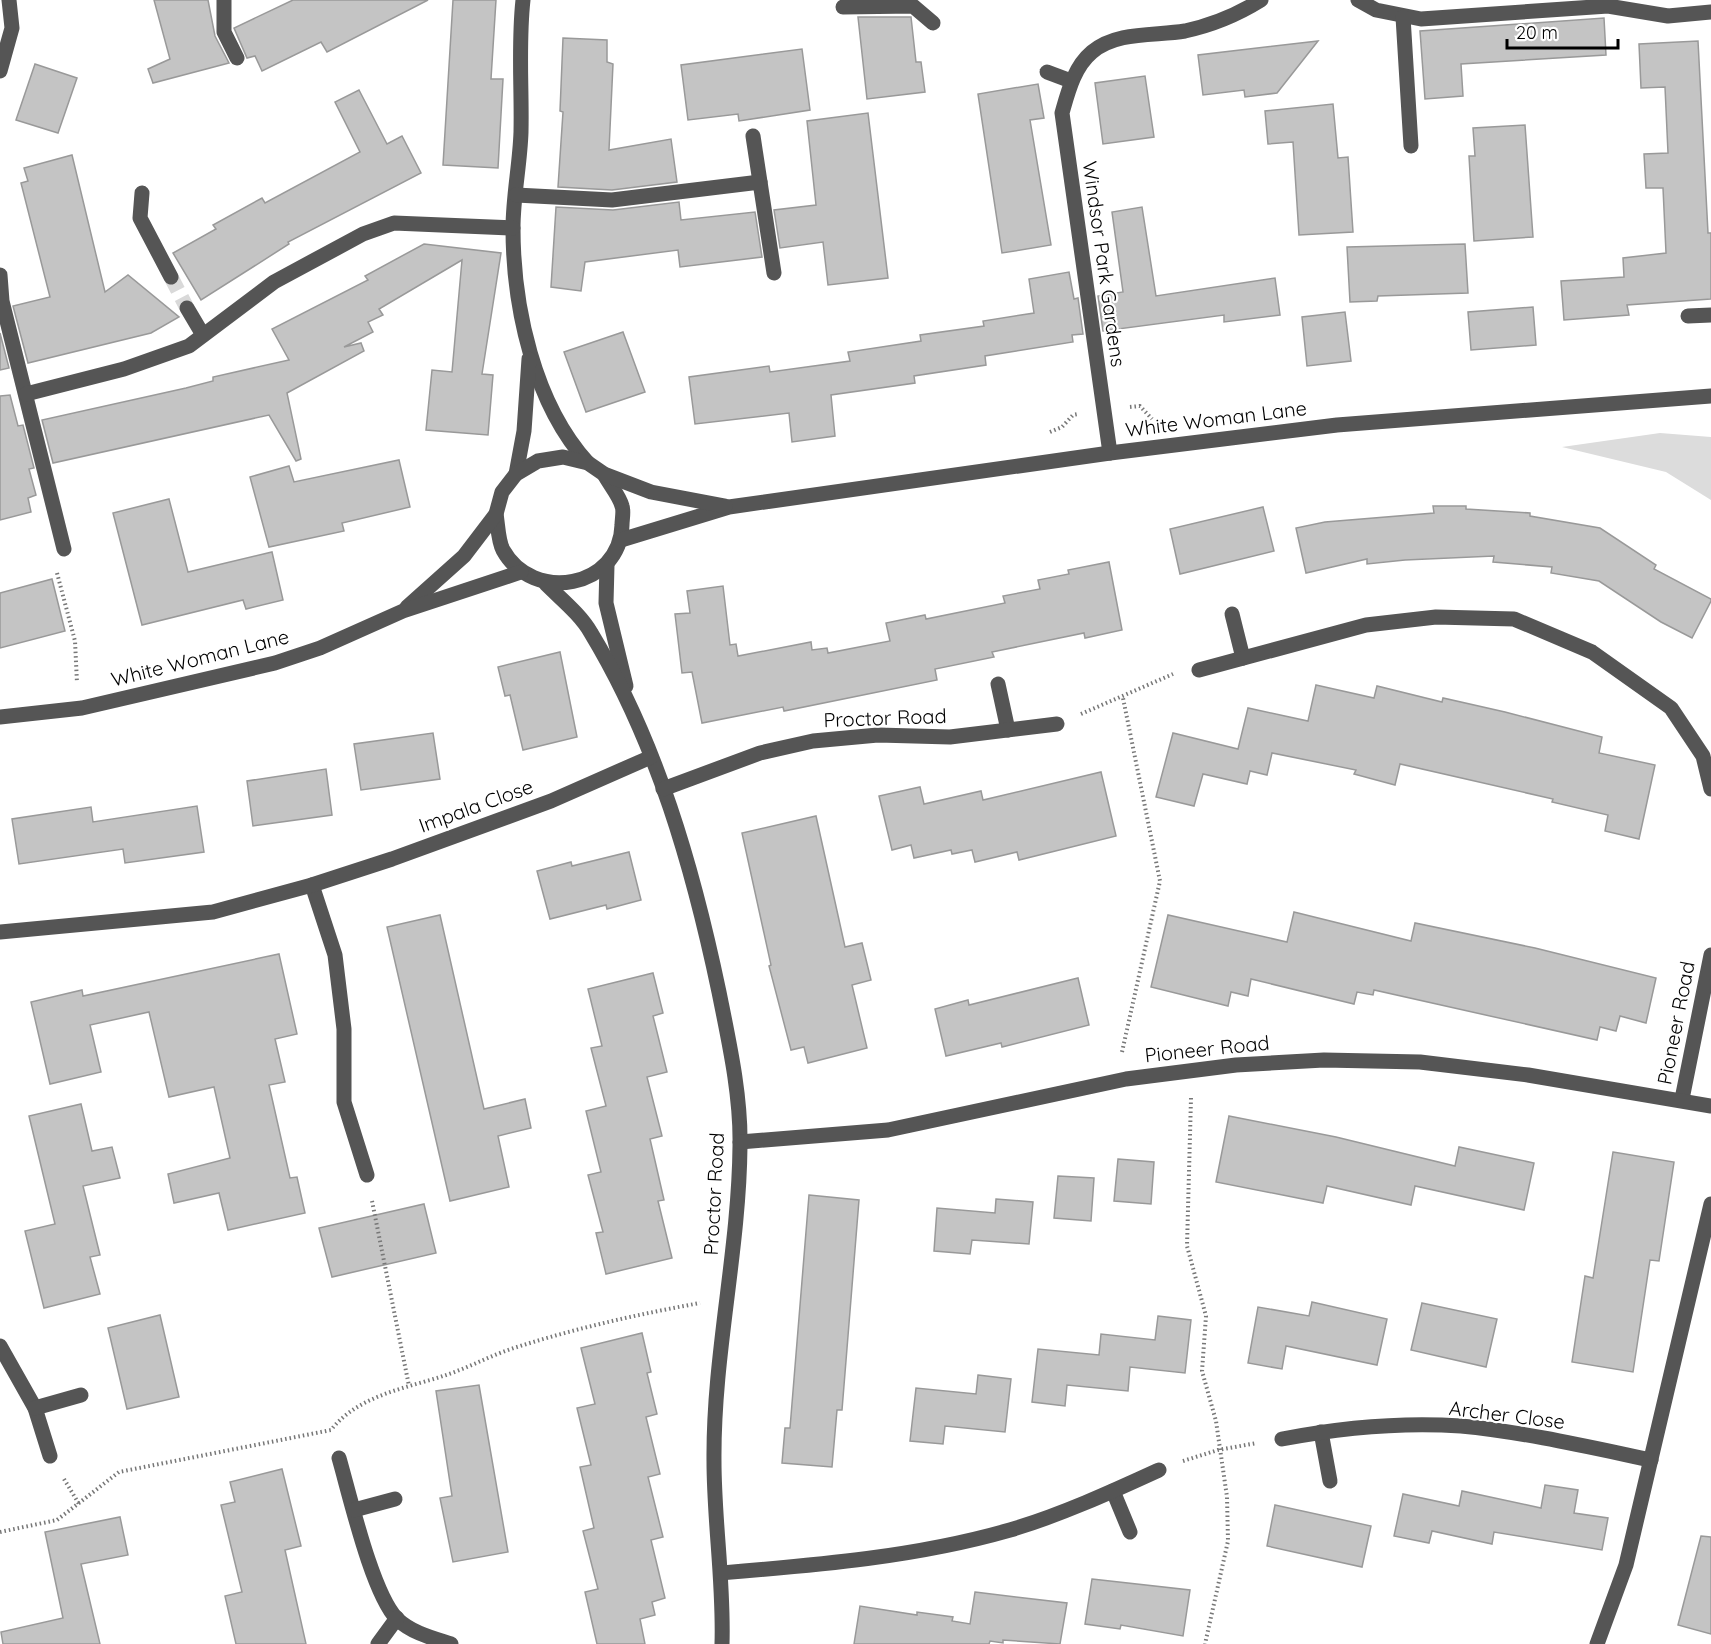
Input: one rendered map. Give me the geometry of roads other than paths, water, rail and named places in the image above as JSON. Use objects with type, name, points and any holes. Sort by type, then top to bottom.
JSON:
[{"type":"street","points":[[0,71],[12,28],[9,0]]},
{"type":"street","points":[[224,0],[224,32],[237,58]]},
{"type":"street","points":[[524,0],[518,38],[522,106],[513,228],[519,301],[530,356],[561,425],[576,450],[588,463]]},
{"type":"street","name":"Windsor Park Gardens","points":[[1110,453],[1062,113],[1071,81],[1092,52],[1120,38],[1194,28],[1232,18],[1261,0]]},
{"type":"street","points":[[1359,0],[1376,10],[1403,17],[1437,19],[1608,6],[1668,16],[1711,12]]},
{"type":"street","points":[[843,7],[913,6],[933,23]]},
{"type":"street","points":[[1403,17],[1410,146]]},
{"type":"street","points":[[1047,72],[1071,81]]},
{"type":"street","points":[[753,136],[774,273]]},
{"type":"street","points":[[516,195],[612,200],[760,182]]},
{"type":"street","points":[[142,193],[140,218],[171,277]]},
{"type":"street","points":[[26,394],[124,369],[189,346],[274,282],[363,234],[394,223],[513,228]]},
{"type":"street","points":[[0,275],[2,301],[26,394],[53,533],[63,549]]},
{"type":"street","points":[[187,308],[203,336]]},
{"type":"street","points":[[1688,316],[1711,315]]},
{"type":"street","points":[[516,474],[524,431],[530,356]]},
{"type":"street","name":"White Woman Lane","points":[[621,540],[729,507],[1110,453],[1337,425],[1711,396]]},
{"type":"street","name":"White Woman Lane","points":[[403,611],[464,556],[496,514],[502,492],[516,474],[538,461],[563,457],[588,463],[604,474],[651,492],[729,507]]},
{"type":"street","name":"White Woman Lane","points":[[496,514],[502,549],[521,572],[546,584],[580,582],[607,565],[621,540],[622,507],[604,474]]},
{"type":"street","name":"Proctor Road","points":[[607,565],[606,603],[632,710]]},
{"type":"street","name":"White Woman Lane","points":[[0,717],[82,708],[275,663],[320,648],[403,611],[521,572]]},
{"type":"street","name":"Proctor Road","points":[[546,584],[590,630],[632,710],[651,757],[701,907],[730,1048],[740,1142],[739,1196],[719,1362],[714,1461],[721,1573],[722,1644]]},
{"type":"street","points":[[1232,614],[1243,658]]},
{"type":"street","points":[[1199,670],[1366,625],[1436,616],[1514,619],[1592,652],[1671,708],[1703,756],[1711,789]]},
{"type":"street","points":[[998,684],[1008,730]]},
{"type":"street","name":"Proctor Road","points":[[663,789],[760,753],[813,741],[878,735],[950,737],[1057,724]]},
{"type":"street","name":"Impala Close","points":[[0,932],[213,912],[312,885],[392,859],[551,801],[651,757]]},
{"type":"street","points":[[312,885],[335,955],[344,1029],[344,1102],[367,1175]]},
{"type":"street","name":"Pioneer Road","points":[[1682,1099],[1711,955]]},
{"type":"street","name":"Pioneer Road","points":[[740,1142],[888,1130],[1126,1079],[1236,1065],[1324,1060],[1420,1062],[1528,1075],[1682,1099],[1711,1106]]},
{"type":"street","points":[[1597,1644],[1626,1565],[1711,1204]]},
{"type":"street","points":[[0,1346],[35,1408],[50,1456]]},
{"type":"street","points":[[35,1408],[81,1395]]},
{"type":"street","name":"Archer Close","points":[[1282,1439],[1321,1432],[1371,1428],[1460,1426],[1651,1460]]},
{"type":"street","points":[[1321,1432],[1330,1481]]},
{"type":"street","points":[[339,1458],[381,1594],[397,1618],[421,1635],[451,1644]]},
{"type":"street","points":[[721,1573],[827,1564],[920,1551],[1011,1529],[1113,1491],[1159,1470]]},
{"type":"street","points":[[1113,1491],[1130,1532]]},
{"type":"street","points":[[354,1510],[395,1499]]},
{"type":"street","points":[[378,1644],[397,1618]]},
{"type":"tunnel","points":[[171,277],[187,308]]}]
